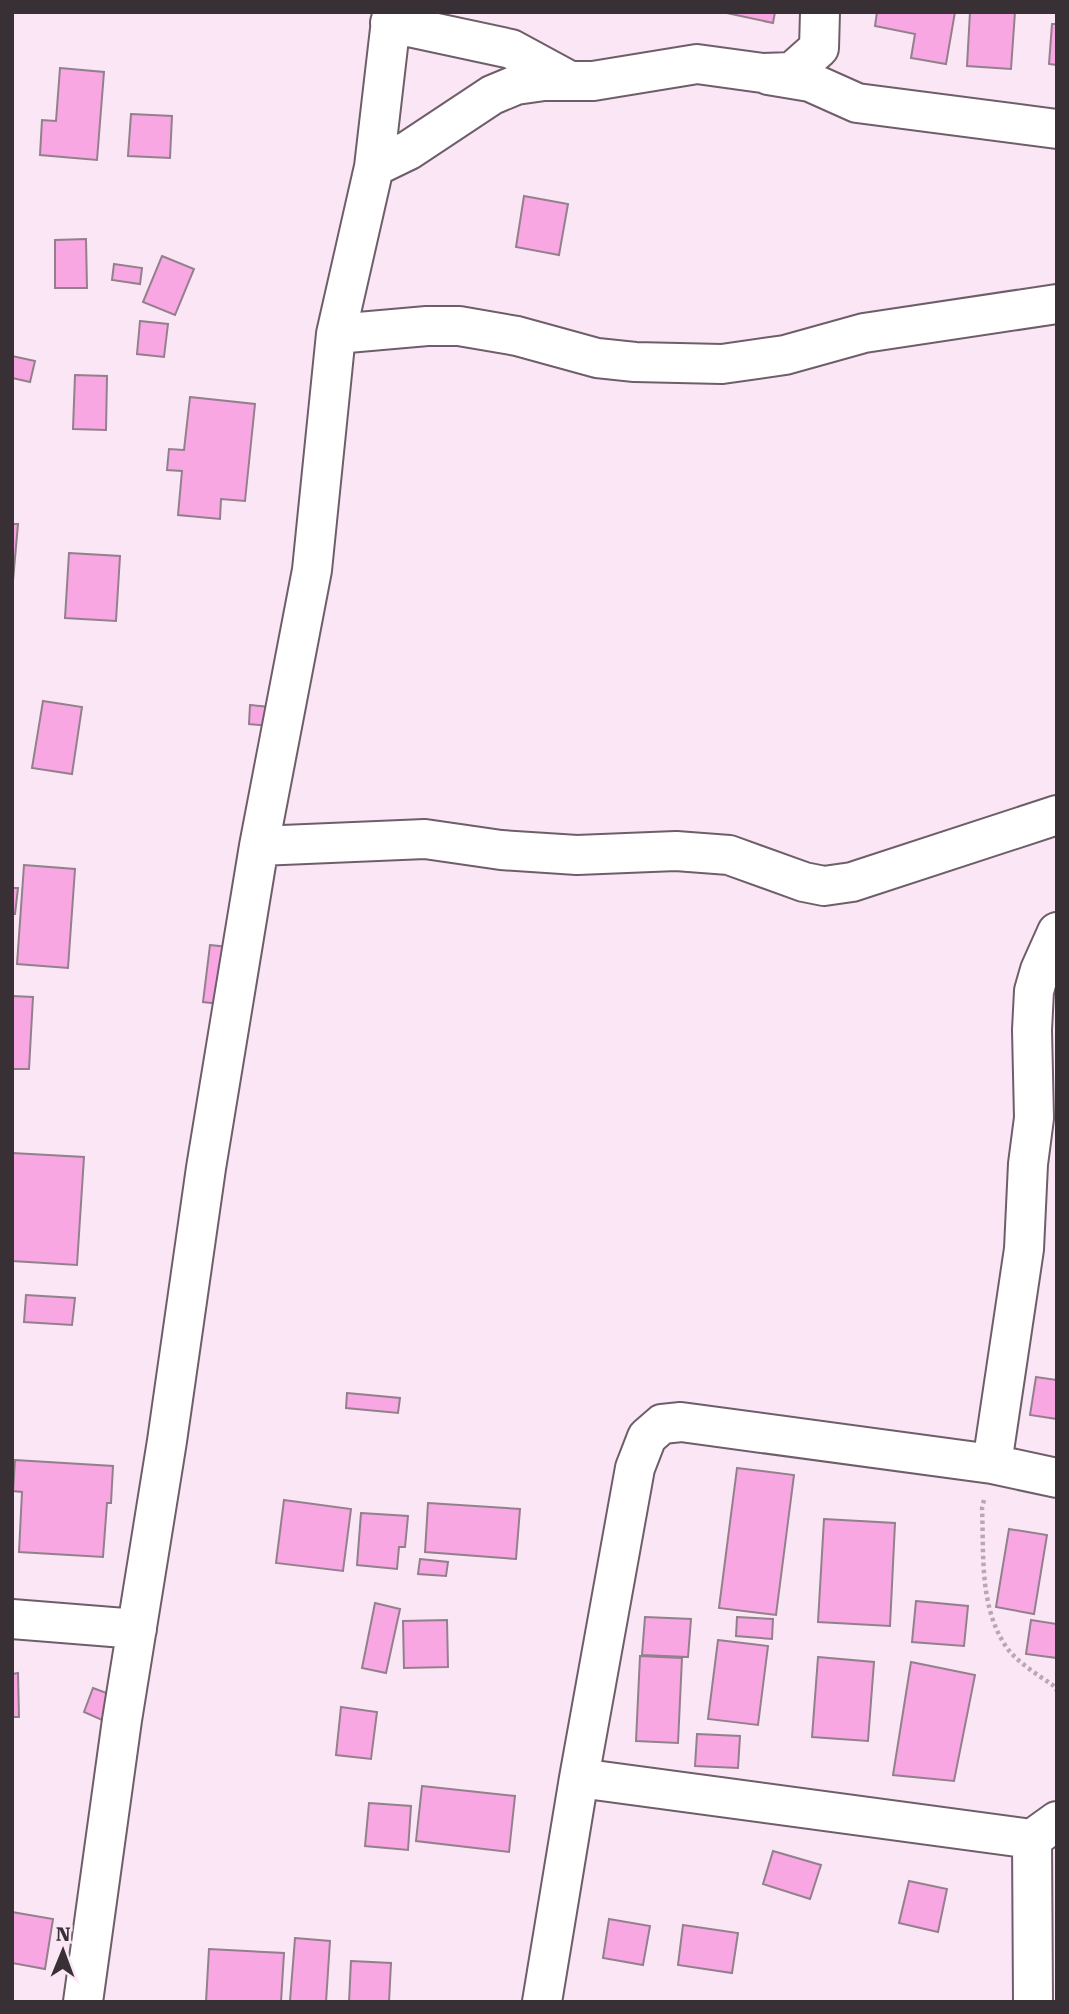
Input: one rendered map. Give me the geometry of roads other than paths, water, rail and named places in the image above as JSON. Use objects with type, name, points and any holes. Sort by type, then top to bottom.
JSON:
[{"type":"street","points":[[762,74],[792,72],[819,48],[820,12]]},
{"type":"street","points":[[83,2002],[206,1168],[259,846],[312,570],[337,334],[374,167],[391,18],[512,49],[570,81]]},
{"type":"street","points":[[374,167],[409,150],[492,95],[516,85],[593,81],[697,64],[810,82],[857,103],[1057,129]]},
{"type":"street","points":[[337,334],[459,326],[517,337],[597,358],[635,362],[722,364],[785,355],[864,333],[1057,304]]},
{"type":"street","points":[[259,846],[425,839],[501,850],[578,855],[676,851],[729,855],[804,882],[824,886],[852,882],[1057,815]]},
{"type":"street","points":[[992,1464],[1024,1249],[1028,1164],[1034,1118],[1034,992],[1057,932]]},
{"type":"street","points":[[542,2002],[635,1468],[647,1437],[662,1424],[681,1422],[992,1464],[1057,1478]]},
{"type":"street","points":[[12,1619],[137,1629]]},
{"type":"street","points":[[579,1778],[1044,1830],[1033,2002]]}]
